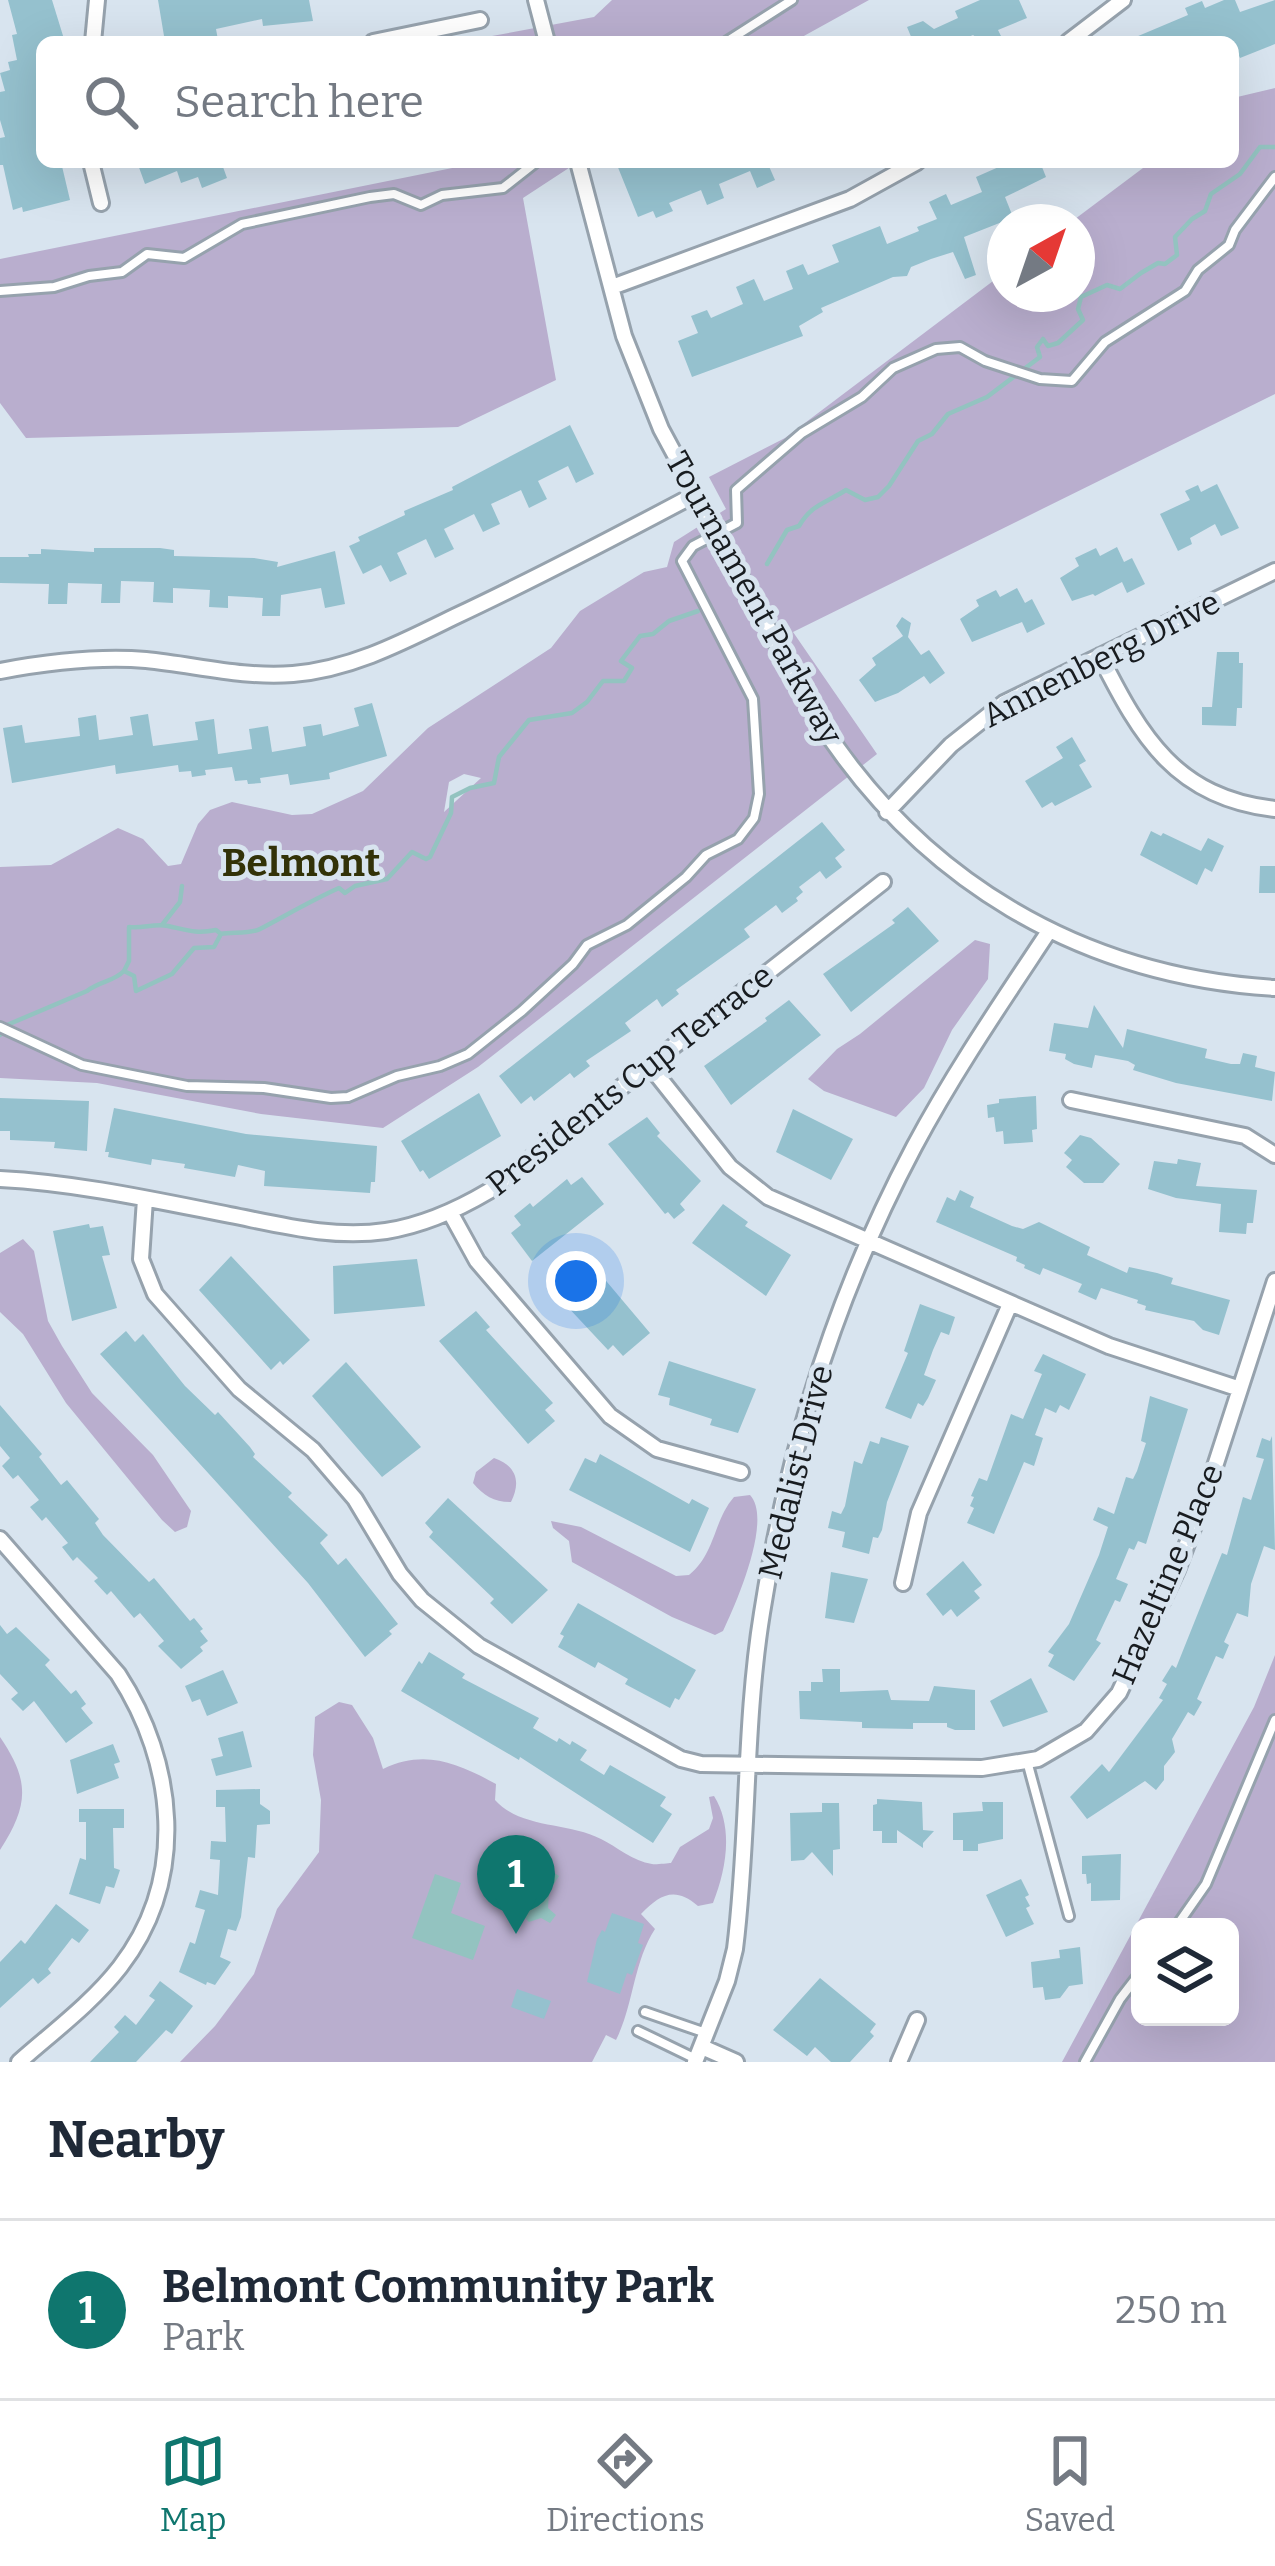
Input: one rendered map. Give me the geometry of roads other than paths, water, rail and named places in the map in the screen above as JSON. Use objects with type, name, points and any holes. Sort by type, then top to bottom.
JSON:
[{"type":"street","points":[[94,36],[97,0]]},
{"type":"street","points":[[536,0],[545,36]]},
{"type":"street","points":[[1076,36],[1124,0]]},
{"type":"street","points":[[402,36],[479,20]]},
{"type":"street","points":[[92,168],[101,203]]},
{"type":"street","name":"Tournament Parkway","points":[[580,168],[624,335],[694,495],[838,753],[887,812],[960,877],[1049,931],[1143,968],[1191,979],[1275,988]]},
{"type":"street","points":[[612,287],[850,199],[906,168]]},
{"type":"street","points":[[0,670],[98,659],[259,675],[323,671],[360,661],[432,628],[694,495]]},
{"type":"street","name":"Annenberg Drive","points":[[887,812],[975,723],[1004,704],[1275,571]]},
{"type":"street","points":[[1100,656],[1139,730],[1172,766],[1219,796],[1275,809]]},
{"type":"street","name":"Presidents Cup Terrace","points":[[0,1179],[146,1198],[321,1232],[353,1234],[403,1227],[450,1212],[489,1190],[884,882]]},
{"type":"street","name":"Medalist Drive","points":[[700,2050],[735,1949],[761,1615],[788,1480],[814,1386],[869,1242],[950,1083],[1049,931]]},
{"type":"street","points":[[650,1066],[730,1167],[784,1205],[1109,1346],[1240,1389]]},
{"type":"street","points":[[1071,1100],[1245,1136],[1275,1155]]},
{"type":"street","name":"Hazeltine Place","points":[[146,1198],[141,1259],[155,1294],[239,1389],[313,1450],[355,1499],[400,1574],[422,1600],[497,1657],[681,1759],[701,1764],[982,1768],[1027,1762],[1064,1747],[1086,1731],[1119,1693],[1177,1570],[1275,1280]]},
{"type":"street","points":[[450,1212],[477,1261],[610,1416],[657,1449],[741,1472]]},
{"type":"street","points":[[903,1583],[919,1513],[1010,1304]]},
{"type":"street","points":[[0,1539],[133,1697],[156,1750],[168,1812],[161,1880],[137,1940],[99,1990],[19,2062]]},
{"type":"street","points":[[899,2062],[917,2020]]},
{"type":"street","points":[[700,2050],[736,2062]]},
{"type":"lane","points":[[735,36],[792,0]]},
{"type":"lane","points":[[0,291],[122,272],[146,254],[184,258],[242,224],[319,207],[384,194],[400,195],[421,205],[442,195],[494,191],[529,168]]},
{"type":"lane","points":[[0,1028],[82,1065],[187,1086],[264,1088],[331,1098],[349,1097],[468,1054],[522,1011],[587,945],[627,925],[706,855],[738,839],[754,818],[759,794],[753,699],[682,561],[693,546],[737,523],[736,490],[802,433],[862,397],[893,368],[951,346],[1040,379],[1072,382],[1114,335],[1179,297],[1198,270],[1229,245],[1275,177]]},
{"type":"lane","points":[[1182,1918],[1206,1884],[1275,1720]]},
{"type":"lane","points":[[1027,1762],[1069,1916]]},
{"type":"lane","points":[[1085,2062],[1131,1988]]},
{"type":"lane","points":[[645,2012],[700,2050]]},
{"type":"lane","points":[[638,2031],[700,2050]]},
{"type":"waterway","points":[[767,564],[787,530],[799,526],[820,505],[846,490],[865,500],[878,497],[918,441],[932,434],[948,414],[987,397],[1040,357],[1037,347],[1043,339],[1048,346],[1058,343],[1083,320],[1078,309],[1081,297],[1107,285],[1120,289],[1177,255],[1175,237],[1205,211],[1211,194],[1240,174],[1260,147],[1275,147]]},
{"type":"waterway","points":[[0,1035],[7,1025],[124,971],[134,976],[136,991],[172,974],[194,948],[214,947],[221,934],[256,931],[339,888],[345,893],[387,879],[412,852],[430,857],[451,813],[452,797],[494,783],[499,757],[529,720],[572,713],[603,681],[624,681],[632,668],[621,661],[640,636],[698,611]]},
{"type":"waterway","points":[[162,925],[180,902],[182,886]]},
{"type":"waterway","points":[[124,971],[129,961],[129,927],[163,925],[221,934]]},
{"type":"place","name":"Belmont Community Park","points":[[516,1934]]},
{"type":"district","name":"Belmont","points":[[301,863]]}]
